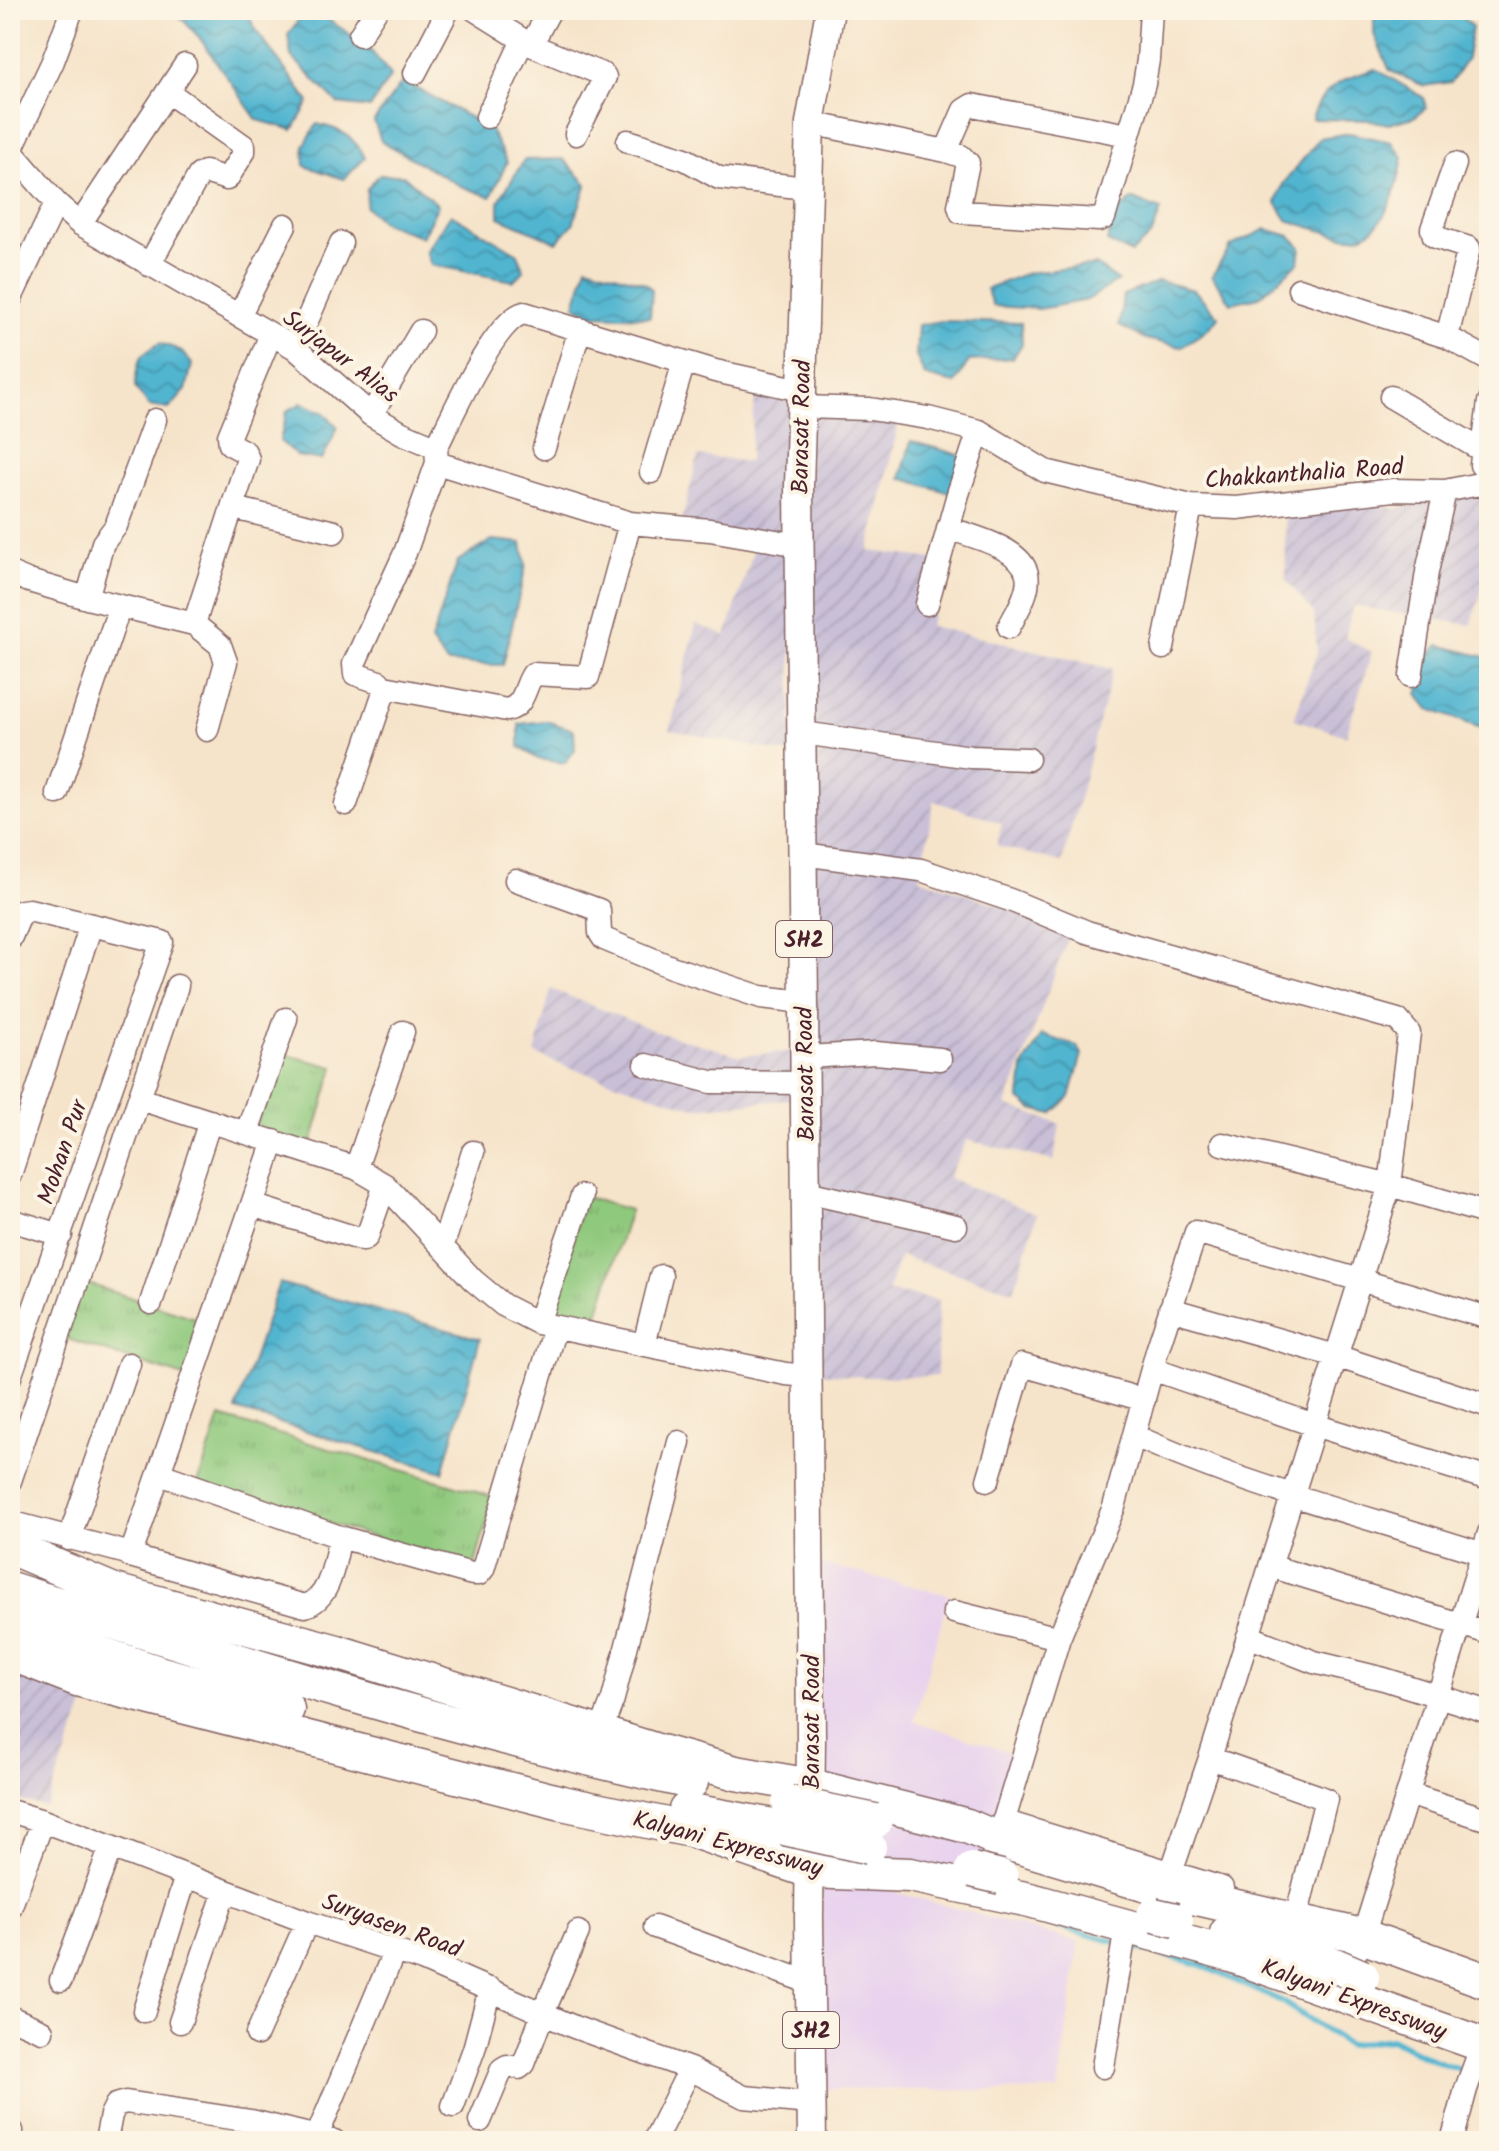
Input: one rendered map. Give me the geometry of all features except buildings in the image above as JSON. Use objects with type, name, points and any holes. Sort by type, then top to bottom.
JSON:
[{"type":"highway","points":[[10,1547],[114,1591],[337,1652],[736,1773],[795,1806]]},
{"type":"highway","points":[[10,1589],[166,1639],[568,1755],[795,1806],[872,1834],[992,1858],[1153,1916],[1293,1949],[1489,1982]]},
{"type":"highway","points":[[10,1624],[159,1673],[577,1789],[795,1806],[967,1826],[992,1858]]},
{"type":"highway","name":"Kalyani Expressway","points":[[10,1653],[77,1679],[562,1803],[691,1830],[810,1871],[910,1875],[992,1858]]},
{"type":"highway","points":[[1354,1957],[1489,2003]]},
{"type":"highway","points":[[1354,1957],[1484,2045]]},
{"type":"main road","name":"Barasat Road","points":[[812,2141],[810,1871],[795,1806],[808,1376],[799,487],[810,123],[830,10]]},
{"type":"street","points":[[10,150],[53,61],[72,10]]},
{"type":"street","points":[[360,35],[376,10]]},
{"type":"street","points":[[415,73],[448,10]]},
{"type":"street","points":[[475,10],[527,42],[604,75],[576,134]]},
{"type":"street","points":[[487,117],[527,42],[550,10]]},
{"type":"street","points":[[810,123],[961,156],[968,163],[959,206],[961,212],[1099,220],[1107,214],[1144,84],[1151,10]]},
{"type":"street","points":[[80,224],[185,65]]},
{"type":"street","points":[[149,265],[199,175],[205,172],[227,179],[244,152],[244,146],[168,92]]},
{"type":"street","points":[[946,151],[964,110],[972,105],[1128,135]]},
{"type":"street","points":[[628,141],[685,159],[719,178],[806,188]]},
{"type":"street","name":"Surjapur Alias","points":[[10,150],[56,203],[80,224],[295,348],[371,415],[437,455],[630,523],[710,530],[800,545]]},
{"type":"street","points":[[1447,337],[1479,251],[1438,238],[1432,233],[1455,164]]},
{"type":"street","points":[[10,300],[56,203]]},
{"type":"street","points":[[239,316],[285,225]]},
{"type":"street","points":[[295,348],[341,243]]},
{"type":"street","points":[[1299,289],[1447,337],[1489,360]]},
{"type":"street","points":[[630,523],[588,677],[533,674],[520,703],[507,710],[384,687],[379,682],[355,674],[354,664],[405,553],[437,455],[482,359],[511,318],[524,313],[801,398]]},
{"type":"street","points":[[544,448],[580,329]]},
{"type":"street","points":[[371,415],[421,331]]},
{"type":"street","points":[[194,624],[248,459],[248,455],[228,441],[271,334]]},
{"type":"street","points":[[651,472],[684,362]]},
{"type":"street","points":[[1391,397],[1483,451]]},
{"type":"street","name":"Chakkanthalia Road","points":[[801,398],[928,418],[979,431],[1045,471],[1191,506],[1237,508],[1393,490],[1445,491],[1484,487]]},
{"type":"street","points":[[1484,487],[1483,451],[1489,402]]},
{"type":"street","points":[[87,598],[103,543],[116,526],[155,420]]},
{"type":"street","points":[[927,604],[979,431]]},
{"type":"street","points":[[1411,676],[1427,572],[1445,491]]},
{"type":"street","points":[[1163,648],[1191,506]]},
{"type":"street","points":[[234,508],[334,532]]},
{"type":"street","points":[[948,528],[997,545],[1019,560],[1028,574],[1026,590],[1009,627]]},
{"type":"street","points":[[10,573],[87,598],[194,624],[220,645],[226,662],[207,730]]},
{"type":"street","points":[[57,793],[120,606]]},
{"type":"street","points":[[346,804],[384,687]]},
{"type":"street","points":[[803,733],[971,757],[1028,759]]},
{"type":"street","points":[[803,854],[921,870],[1010,900],[1087,932],[1398,1020],[1409,1033],[1390,1185],[1210,1758],[1103,2067]]},
{"type":"street","points":[[516,880],[599,910],[600,933],[604,939],[671,967],[761,997],[804,1002]]},
{"type":"street","points":[[10,939],[22,911],[91,925],[14,1145],[10,1175]]},
{"type":"street","name":"Mohan Pur","points":[[10,1377],[162,942],[91,925]]},
{"type":"street","points":[[10,1481],[177,986]]},
{"type":"street","points":[[247,1132],[286,1019]]},
{"type":"street","points":[[356,1168],[403,1032]]},
{"type":"street","points":[[646,1065],[711,1082],[806,1070],[876,1053],[940,1059]]},
{"type":"street","points":[[140,1099],[356,1168],[385,1185],[406,1210],[503,1305],[546,1326],[808,1376]]},
{"type":"street","points":[[151,1303],[210,1121]]},
{"type":"street","points":[[130,1556],[274,1141]]},
{"type":"street","points":[[1222,1144],[1390,1185],[1489,1214]]},
{"type":"street","points":[[443,1245],[473,1152]]},
{"type":"street","points":[[252,1205],[363,1240],[367,1237],[385,1185]]},
{"type":"street","points":[[806,1192],[956,1226]]},
{"type":"street","points":[[160,1474],[340,1537],[479,1574],[483,1569],[582,1196]]},
{"type":"street","points":[[10,1220],[61,1235]]},
{"type":"street","points":[[1135,1436],[1190,1461],[1292,1496],[1487,1548],[1354,1957],[1298,1910],[1153,1916],[992,1858],[1059,1638],[1114,1507],[1152,1369],[1196,1232],[1489,1318]]},
{"type":"street","points":[[644,1345],[661,1276]]},
{"type":"street","points":[[1170,1309],[1336,1356],[1489,1406]]},
{"type":"street","points":[[69,1539],[129,1364]]},
{"type":"street","points":[[988,1480],[1022,1365],[1144,1400]]},
{"type":"street","points":[[1152,1369],[1314,1425],[1489,1479]]},
{"type":"street","points":[[600,1733],[613,1699],[679,1442]]},
{"type":"street","points":[[10,1522],[305,1606],[313,1604],[326,1588],[340,1537]]},
{"type":"street","points":[[1270,1566],[1489,1633]]},
{"type":"street","points":[[954,1612],[1059,1638]]},
{"type":"street","points":[[1248,1636],[1314,1662],[1384,1679],[1489,1712]]},
{"type":"street","points":[[1210,1758],[1326,1799],[1298,1910]]},
{"type":"street","points":[[1408,1794],[1489,1820]]},
{"type":"street","name":"Suryasen Road","points":[[10,1811],[307,1922],[395,1950],[543,2013],[690,2069],[744,2097],[810,2103]]},
{"type":"street","points":[[10,1908],[43,1821]]},
{"type":"street","points":[[61,1980],[111,1847]]},
{"type":"street","points":[[144,2011],[186,1876]]},
{"type":"street","points":[[180,2022],[225,1891]]},
{"type":"street","points":[[257,2034],[307,1922]]},
{"type":"street","points":[[655,1927],[811,1983]]},
{"type":"street","points":[[480,2121],[502,2069],[507,2066],[519,2068],[524,2064],[578,1932]]},
{"type":"street","points":[[106,2141],[116,2105],[126,2102],[228,2117],[322,2139],[395,1950]]},
{"type":"street","points":[[453,2106],[474,2049],[490,1989]]},
{"type":"street","points":[[10,2017],[42,2031]]},
{"type":"street","points":[[1452,2141],[1466,2089],[1484,2045]]},
{"type":"street","points":[[654,2141],[690,2069]]},
{"type":"shaded area","points":[[755,397],[793,401],[791,754],[670,730],[696,624],[726,636],[756,543],[680,528],[698,456],[749,462]]},
{"type":"shaded area","points":[[809,414],[900,418],[869,551],[942,560],[930,626],[1113,669],[1062,862],[997,846],[1002,823],[934,801],[920,878],[1071,930],[1006,1105],[1060,1124],[1054,1161],[967,1140],[948,1178],[1037,1214],[1014,1291],[900,1256],[888,1291],[938,1300],[937,1376],[870,1377],[818,1373]]},
{"type":"shaded area","points":[[1471,489],[1489,499],[1489,567],[1471,625],[1353,606],[1345,638],[1372,652],[1346,736],[1294,719],[1317,653],[1314,613],[1286,580],[1285,512],[1369,502],[1396,509]]},
{"type":"shaded area","points":[[551,989],[658,1032],[740,1056],[794,1051],[794,1099],[695,1108],[535,1054]]},
{"type":"shaded area","points":[[818,1563],[949,1595],[914,1721],[1018,1755],[979,1882],[820,1838]]},
{"type":"shaded area","points":[[10,1602],[112,1632],[46,1807],[10,1798]]},
{"type":"shaded area","points":[[821,1872],[1079,1942],[1058,2091],[825,2089]]},
{"type":"green space","points":[[276,1052],[334,1067],[311,1146],[255,1127]]},
{"type":"green space","points":[[585,1197],[630,1210],[593,1330],[547,1322]]},
{"type":"green space","points":[[79,1281],[204,1321],[184,1377],[61,1337]]},
{"type":"green space","points":[[220,1417],[494,1497],[474,1568],[198,1483]]},
{"type":"water","points":[[174,10],[245,10],[258,33],[309,102],[293,130],[257,120],[199,37]]},
{"type":"water","points":[[1374,10],[1457,12],[1472,27],[1467,58],[1451,82],[1424,86],[1390,71],[1374,34]]},
{"type":"water","points":[[316,11],[367,46],[391,75],[370,108],[338,104],[291,56],[288,35],[299,19]]},
{"type":"water","points":[[1376,69],[1424,98],[1426,108],[1414,117],[1389,124],[1368,120],[1312,119],[1328,91],[1345,80]]},
{"type":"water","points":[[403,81],[489,128],[507,162],[491,197],[461,186],[381,141],[374,121]]},
{"type":"water","points":[[317,124],[346,135],[365,158],[344,179],[305,166],[304,146]]},
{"type":"water","points":[[1349,133],[1391,142],[1403,157],[1394,193],[1383,217],[1365,234],[1354,237],[1287,220],[1276,203],[1283,184],[1320,138]]},
{"type":"water","points":[[563,159],[587,184],[573,224],[557,242],[499,217],[499,201],[524,160]]},
{"type":"water","points":[[379,175],[403,175],[438,205],[422,237],[382,222],[366,207],[367,189]]},
{"type":"water","points":[[1133,199],[1161,210],[1152,234],[1132,253],[1107,242],[1114,214]]},
{"type":"water","points":[[451,214],[518,254],[524,271],[513,281],[431,265],[426,251]]},
{"type":"water","points":[[1266,229],[1290,236],[1301,247],[1299,262],[1259,297],[1231,303],[1212,276],[1231,246]]},
{"type":"water","points":[[1096,265],[1118,281],[1087,300],[1039,309],[993,306],[986,289],[1027,273]]},
{"type":"water","points":[[587,266],[645,283],[652,290],[650,317],[593,315],[575,305]]},
{"type":"water","points":[[1159,281],[1194,290],[1219,317],[1207,330],[1181,347],[1146,339],[1119,326],[1123,295]]},
{"type":"water","points":[[941,321],[1021,323],[1022,344],[1013,358],[969,361],[955,383],[925,376],[916,356],[918,325]]},
{"type":"water","points":[[160,343],[180,350],[192,364],[186,390],[169,409],[149,406],[135,387],[140,360]]},
{"type":"water","points":[[302,403],[323,412],[338,427],[322,460],[297,456],[280,441],[287,411]]},
{"type":"water","points":[[911,441],[963,456],[950,493],[901,478]]},
{"type":"water","points":[[492,540],[522,543],[526,565],[503,665],[447,663],[431,641],[458,561]]},
{"type":"water","points":[[1439,645],[1489,658],[1489,731],[1429,709],[1418,695],[1430,653]]},
{"type":"water","points":[[546,721],[574,730],[575,750],[565,763],[538,759],[519,747],[519,724]]},
{"type":"water","points":[[1042,1035],[1077,1046],[1082,1054],[1070,1097],[1052,1114],[1032,1109],[1020,1099],[1023,1067]]},
{"type":"water","points":[[279,1283],[480,1339],[443,1472],[236,1410]]},
{"type":"waterway","points":[[1000,1911],[1199,1964],[1281,2001],[1348,2045],[1391,2039],[1426,2057],[1489,2080]]}]
